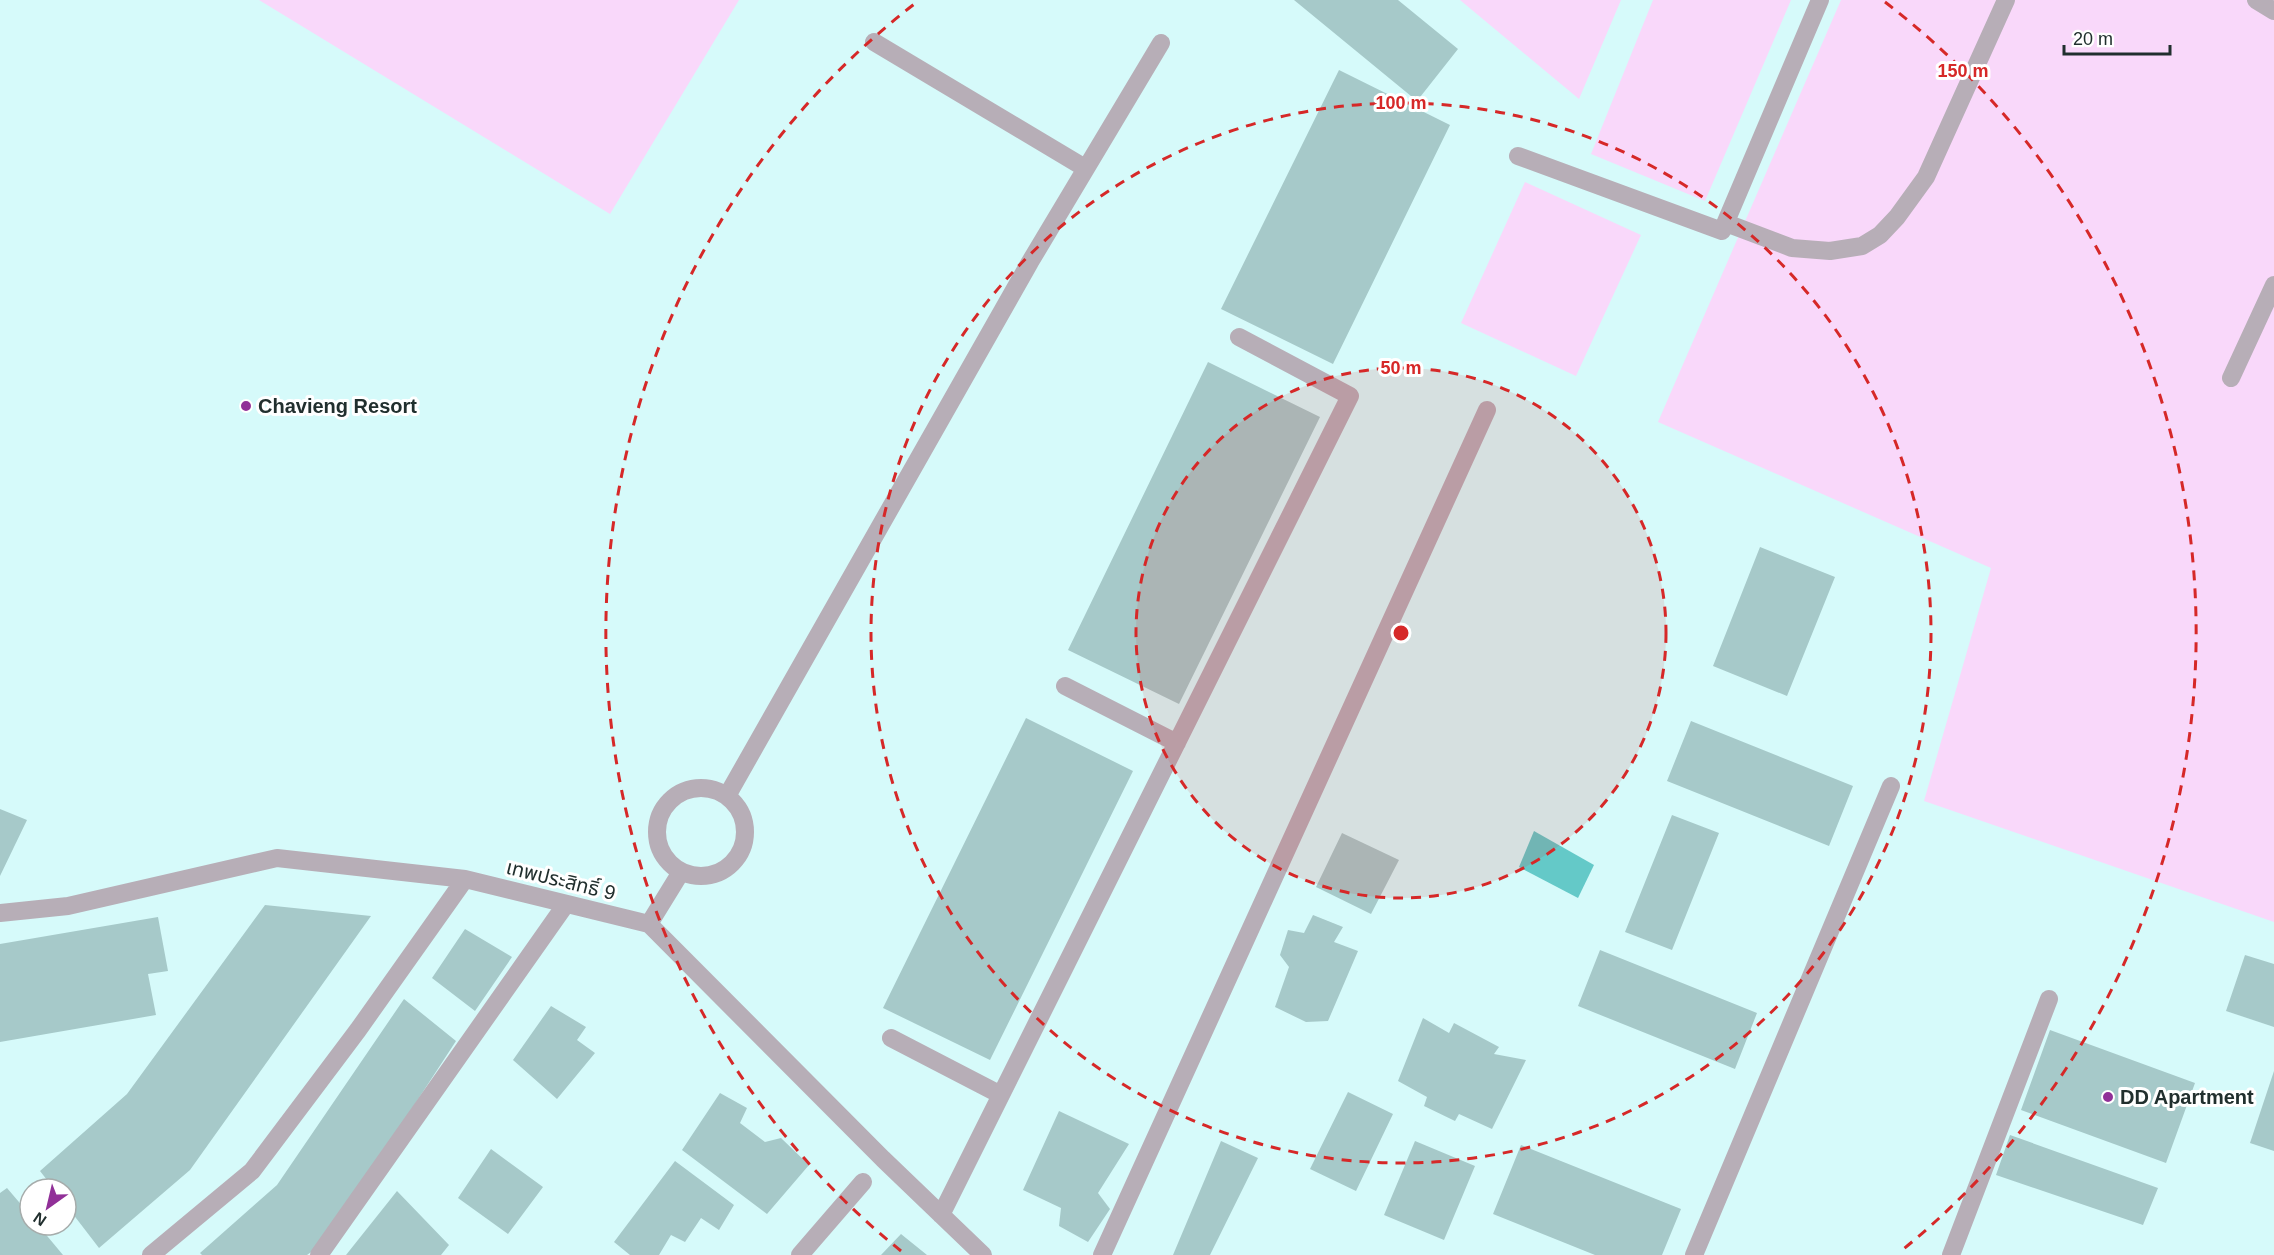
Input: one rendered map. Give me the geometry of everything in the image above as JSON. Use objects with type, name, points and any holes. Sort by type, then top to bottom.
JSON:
[{"type":"street","points":[[1518,156],[1722,231],[1820,0]]},
{"type":"street","points":[[1726,223],[1792,248],[1830,251],[1863,246],[1880,235],[1897,217],[1926,177],[2006,0]]},
{"type":"street","points":[[2256,0],[2274,11]]},
{"type":"street","points":[[873,42],[1086,168]]},
{"type":"street","points":[[728,796],[1024,272],[1161,43]]},
{"type":"street","points":[[2231,378],[2274,285]]},
{"type":"street","points":[[941,1215],[1350,396],[1239,337]]},
{"type":"street","points":[[1102,1255],[1487,410]]},
{"type":"street","points":[[1065,686],[1178,743]]},
{"type":"street","points":[[1694,1255],[1891,786]]},
{"type":"street","points":[[714,789],[728,796],[738,807],[744,820],[745,835],[742,849],[734,861],[710,876],[695,876],[681,872],[670,864],[661,852],[657,823],[662,809],[672,798],[685,790],[714,789]]},
{"type":"street","name":"เทพประสิทธิ์ 9","points":[[0,913],[68,906],[277,858],[465,879],[649,924]]},
{"type":"street","points":[[681,872],[649,924],[983,1255]]},
{"type":"street","points":[[151,1255],[252,1171],[358,1030],[465,879]]},
{"type":"street","points":[[319,1255],[566,904]]},
{"type":"street","points":[[1951,1255],[2049,999]]},
{"type":"street","points":[[891,1038],[1001,1095]]},
{"type":"street","points":[[801,1255],[863,1182]]},
{"type":"shaded area","points":[[259,0],[739,0],[610,214]]},
{"type":"shaded area","points":[[1460,0],[1621,0],[1579,99]]},
{"type":"shaded area","points":[[1653,0],[1791,0],[1705,201],[1591,154]]},
{"type":"shaded area","points":[[1841,0],[2274,0],[2274,922],[1924,801],[1991,568],[1658,422]]},
{"type":"shaded area","points":[[1525,182],[1641,235],[1576,376],[1461,323]]},
{"type":"water","points":[[1534,831],[1594,865],[1578,898],[1519,867]]},
{"type":"building","points":[[1294,0],[1398,0],[1458,49],[1417,101]]},
{"type":"building","points":[[1339,70],[1450,125],[1333,364],[1221,309]]},
{"type":"building","points":[[1208,362],[1320,417],[1179,704],[1068,650]]},
{"type":"building","points":[[1760,547],[1835,577],[1787,696],[1713,666]]},
{"type":"building","points":[[1026,718],[1133,771],[990,1060],[883,1008]]},
{"type":"building","points":[[1691,721],[1853,786],[1829,846],[1667,781]]},
{"type":"building","points":[[0,809],[27,820],[0,876]]},
{"type":"building","points":[[1672,815],[1719,833],[1672,950],[1625,932]]},
{"type":"building","points":[[1342,833],[1399,860],[1371,914],[1316,887]]},
{"type":"building","points":[[265,905],[371,916],[190,1170],[99,1248],[78,1221],[78,1177],[45,1177],[40,1171],[127,1094]]},
{"type":"building","points":[[1313,915],[1343,927],[1334,942],[1358,951],[1328,1021],[1306,1022],[1275,1007],[1289,967],[1280,955],[1288,930],[1304,933]]},
{"type":"building","points":[[158,917],[168,971],[148,974],[156,1015],[0,1042],[0,944]]},
{"type":"building","points":[[465,929],[512,957],[475,1011],[432,978]]},
{"type":"building","points":[[1600,950],[1757,1013],[1735,1069],[1578,1006]]},
{"type":"building","points":[[2245,955],[2274,964],[2274,1027],[2226,1011]]},
{"type":"building","points":[[404,999],[456,1041],[325,1242],[307,1255],[202,1255],[200,1253],[277,1185]]},
{"type":"building","points":[[551,1006],[586,1027],[577,1040],[595,1053],[557,1099],[513,1060]]},
{"type":"building","points":[[1423,1018],[1449,1033],[1454,1023],[1499,1047],[1494,1054],[1526,1060],[1492,1129],[1459,1114],[1455,1121],[1424,1106],[1427,1097],[1398,1081]]},
{"type":"building","name":"DD Apartment","points":[[2050,1030],[2195,1083],[2166,1163],[2021,1110]]},
{"type":"building","points":[[2274,1071],[2274,1151],[2250,1143]]},
{"type":"building","points":[[1348,1092],[1393,1114],[1356,1191],[1310,1169]]},
{"type":"building","points":[[720,1093],[747,1108],[740,1123],[765,1142],[781,1138],[809,1165],[767,1214],[682,1150]]},
{"type":"building","points":[[1059,1111],[1129,1144],[1098,1193],[1110,1209],[1088,1242],[1059,1226],[1061,1208],[1023,1190]]},
{"type":"building","points":[[2010,1135],[2158,1188],[2143,1225],[1996,1175]]},
{"type":"building","points":[[1221,1141],[1258,1158],[1210,1255],[1173,1255]]},
{"type":"building","points":[[1415,1141],[1475,1166],[1444,1240],[1384,1215]]},
{"type":"building","points":[[1521,1145],[1681,1209],[1662,1255],[1595,1255],[1493,1214]]},
{"type":"building","points":[[491,1149],[543,1187],[508,1234],[458,1198]]},
{"type":"building","points":[[675,1161],[734,1205],[719,1230],[701,1218],[685,1242],[671,1235],[659,1255],[630,1255],[614,1242]]},
{"type":"building","points":[[7,1188],[18,1201],[18,1237],[48,1237],[63,1255],[0,1255],[0,1193]]},
{"type":"building","points":[[397,1191],[449,1245],[441,1255],[346,1255]]},
{"type":"building","points":[[901,1234],[927,1255],[881,1255]]},
{"type":"place","name":"Chavieng Resort","points":[[246,406]]},
{"type":"place","name":"DD Apartment","points":[[2108,1097]]}]
